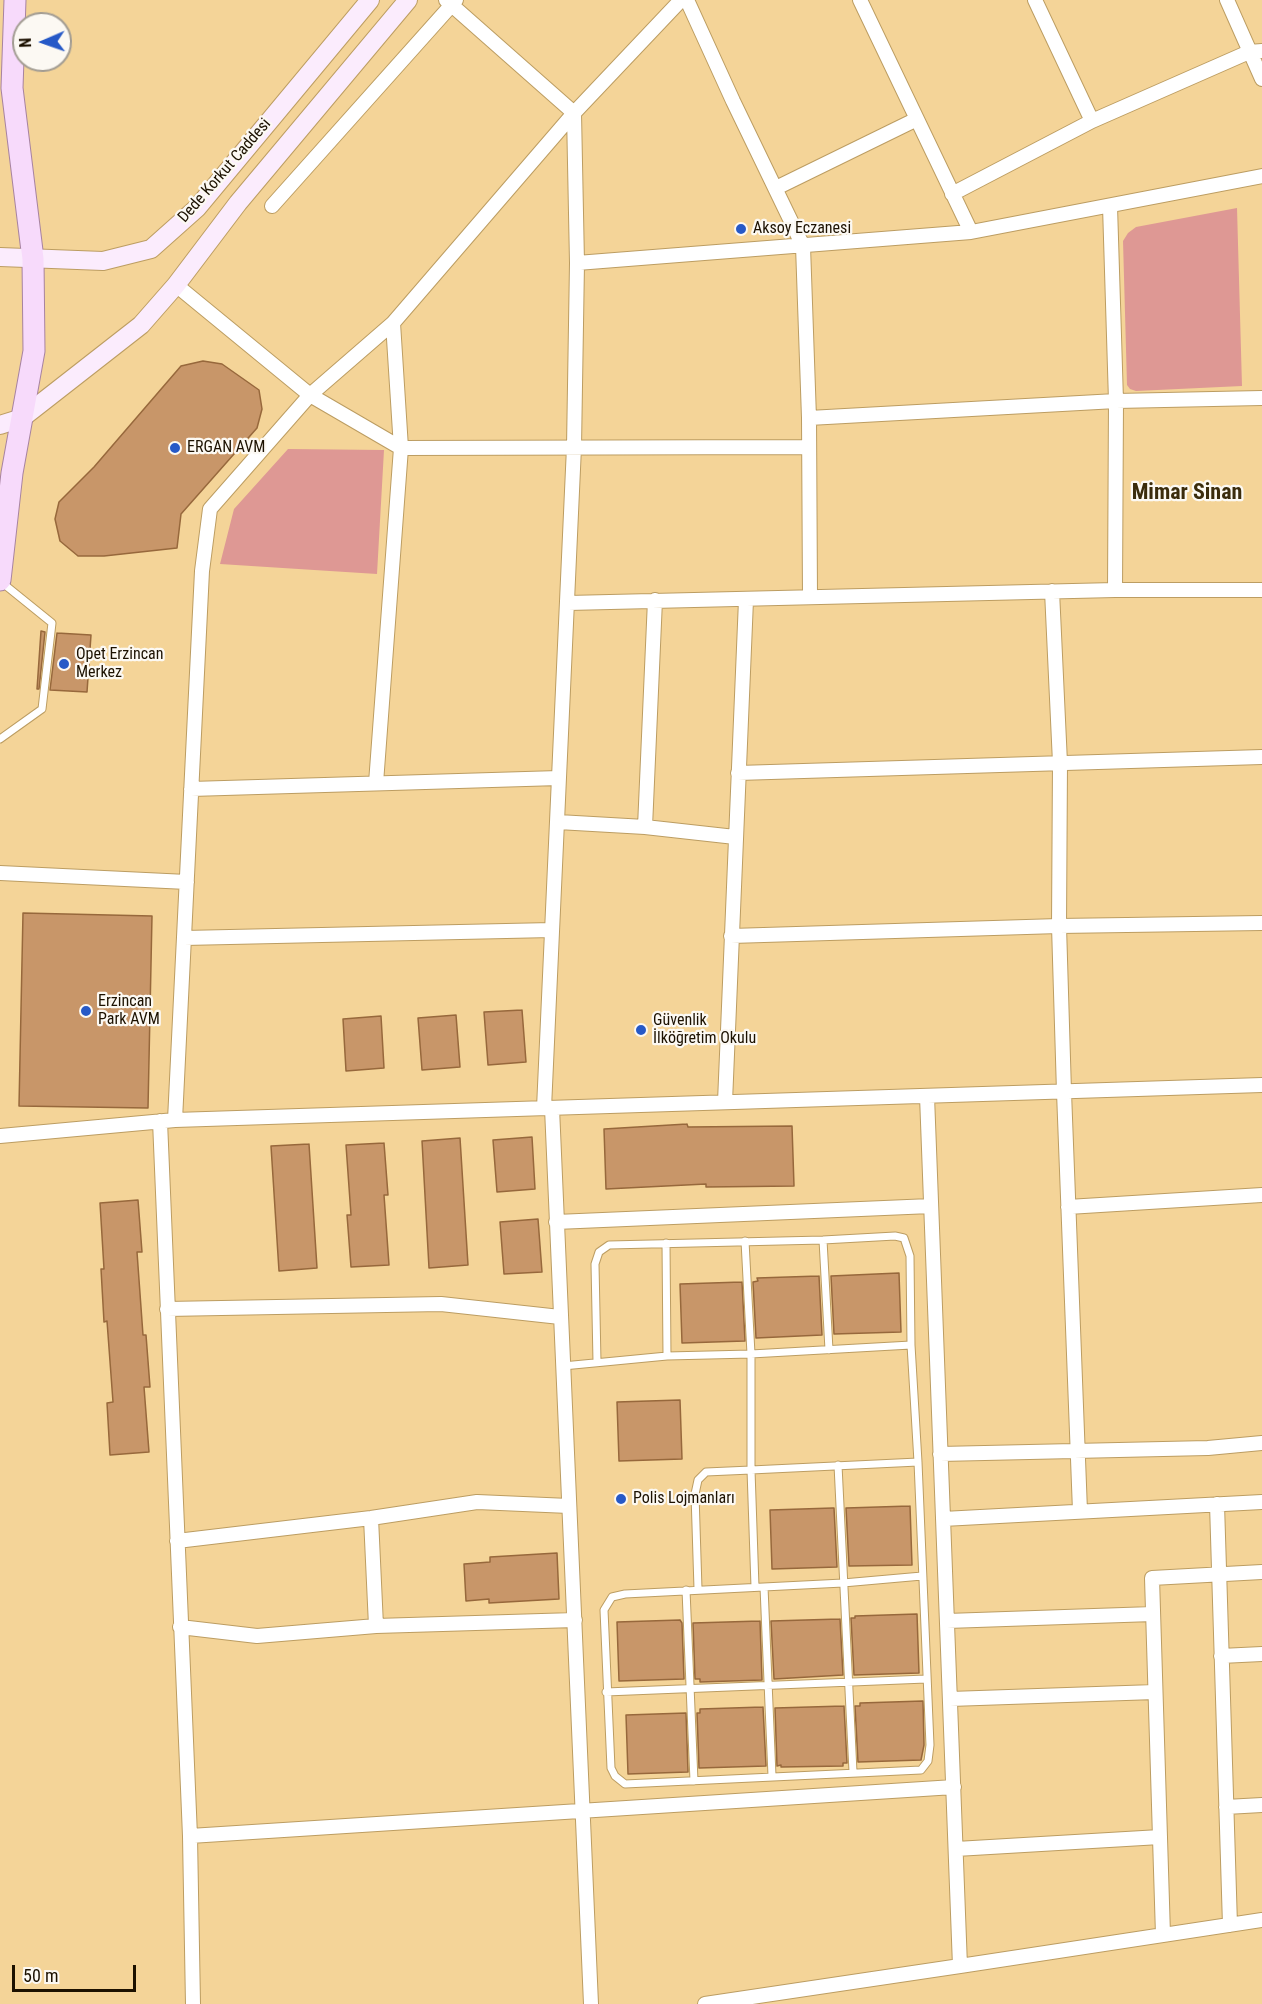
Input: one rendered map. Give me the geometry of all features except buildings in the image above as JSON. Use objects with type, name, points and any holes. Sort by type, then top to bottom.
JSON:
[{"type":"main road","points":[[0,581],[12,473],[34,351],[33,259],[12,88],[15,0]]},
{"type":"main road","name":"Dede Korkut Caddesi","points":[[0,257],[103,261],[151,249],[197,208],[370,0]]},
{"type":"main road","name":"Dede Korkut Caddesi","points":[[22,418],[141,325],[176,285],[238,202],[408,0]]},
{"type":"main road","points":[[0,425],[22,418]]},
{"type":"street","points":[[175,1120],[202,570],[210,509],[310,395],[393,323],[574,113],[681,0]]},
{"type":"street","points":[[687,0],[803,246],[809,418],[810,597]]},
{"type":"street","points":[[860,0],[971,232]]},
{"type":"street","points":[[1035,0],[1092,121]]},
{"type":"street","points":[[1227,0],[1256,51],[1262,79]]},
{"type":"street","points":[[272,206],[451,2],[574,113],[577,262],[573,447],[552,930],[548,1108],[563,1366],[591,2004]]},
{"type":"street","points":[[952,194],[1092,121],[1256,51]]},
{"type":"street","points":[[776,188],[917,120]]},
{"type":"street","points":[[577,262],[971,232],[1262,176]]},
{"type":"street","points":[[1110,206],[1116,401],[1116,590]]},
{"type":"street","points":[[176,285],[310,395],[401,448],[808,447]]},
{"type":"street","points":[[376,783],[401,448],[393,323]]},
{"type":"street","points":[[809,418],[1116,401],[1262,398]]},
{"type":"street","points":[[568,603],[1052,591],[1262,590]]},
{"type":"street","points":[[1052,591],[1060,763],[1059,926],[1064,1092],[1080,1511]]},
{"type":"street","points":[[645,827],[655,600]]},
{"type":"street","points":[[725,1102],[746,600]]},
{"type":"street","points":[[738,773],[1262,757]]},
{"type":"street","points":[[192,789],[559,778]]},
{"type":"street","points":[[558,822],[645,827],[735,837]]},
{"type":"street","points":[[0,873],[187,882]]},
{"type":"street","points":[[731,936],[1059,926],[1262,923]]},
{"type":"street","points":[[184,938],[552,930]]},
{"type":"street","points":[[0,1136],[175,1120],[1262,1085]]},
{"type":"street","points":[[927,1096],[960,1966]]},
{"type":"street","points":[[160,1121],[190,1836],[193,2004]]},
{"type":"street","points":[[1068,1207],[1262,1195]]},
{"type":"street","points":[[556,1221],[931,1206]]},
{"type":"street","points":[[167,1310],[441,1304],[560,1317]]},
{"type":"street","points":[[940,1454],[1208,1448],[1262,1443]]},
{"type":"street","points":[[177,1541],[371,1518],[477,1502],[569,1506]]},
{"type":"street","points":[[943,1519],[1262,1502]]},
{"type":"street","points":[[1217,1504],[1230,1925]]},
{"type":"street","points":[[371,1518],[376,1626]]},
{"type":"street","points":[[1163,1935],[1152,1578],[1262,1572]]},
{"type":"street","points":[[947,1621],[1153,1614]]},
{"type":"street","points":[[180,1627],[257,1636],[376,1626],[574,1620]]},
{"type":"street","points":[[1221,1656],[1262,1654]]},
{"type":"street","points":[[950,1699],[1155,1692]]},
{"type":"street","points":[[190,1836],[954,1787]]},
{"type":"street","points":[[1226,1808],[1262,1805]]},
{"type":"street","points":[[956,1849],[1160,1837]]},
{"type":"street","points":[[705,2004],[1262,1920]]},
{"type":"lane","points":[[0,581],[52,623],[42,709],[0,739]]},
{"type":"lane","points":[[597,1362],[595,1264],[599,1252],[609,1245],[895,1236],[904,1238],[910,1256],[911,1345],[918,1462],[926,1679],[928,1761],[921,1770],[626,1784],[615,1776],[611,1768],[604,1610],[612,1597],[625,1594],[843,1583],[922,1576]]},
{"type":"lane","points":[[823,1240],[829,1350]]},
{"type":"lane","points":[[745,1241],[751,1354],[751,1470],[755,1587]]},
{"type":"lane","points":[[666,1243],[667,1356]]},
{"type":"lane","points":[[563,1366],[667,1356],[911,1345]]},
{"type":"lane","points":[[698,1590],[695,1494],[698,1480],[706,1472],[918,1462]]},
{"type":"lane","points":[[838,1465],[853,1772]]},
{"type":"lane","points":[[764,1587],[772,1776]]},
{"type":"lane","points":[[686,1590],[694,1781]]},
{"type":"lane","points":[[606,1692],[926,1679]]},
{"type":"shaded area","points":[[1237,208],[1242,386],[1136,391],[1130,389],[1127,385],[1123,241],[1136,227]]},
{"type":"shaded area","points":[[288,449],[384,450],[377,574],[220,564],[234,509]]},
{"type":"place","name":"Aksoy Eczanesi","points":[[741,229]]},
{"type":"place","name":"ERGAN AVM","points":[[175,448]]},
{"type":"place","name":"Opet Erzincan Merkez","points":[[64,664]]},
{"type":"place","name":"Erzincan Park AVM","points":[[86,1011]]},
{"type":"place","name":"Güvenlik İlköğretim Okulu","points":[[641,1030]]},
{"type":"place","name":"Polis Lojmanları","points":[[621,1499]]},
{"type":"district","name":"Mimar Sinan","points":[[1187,493]]}]
